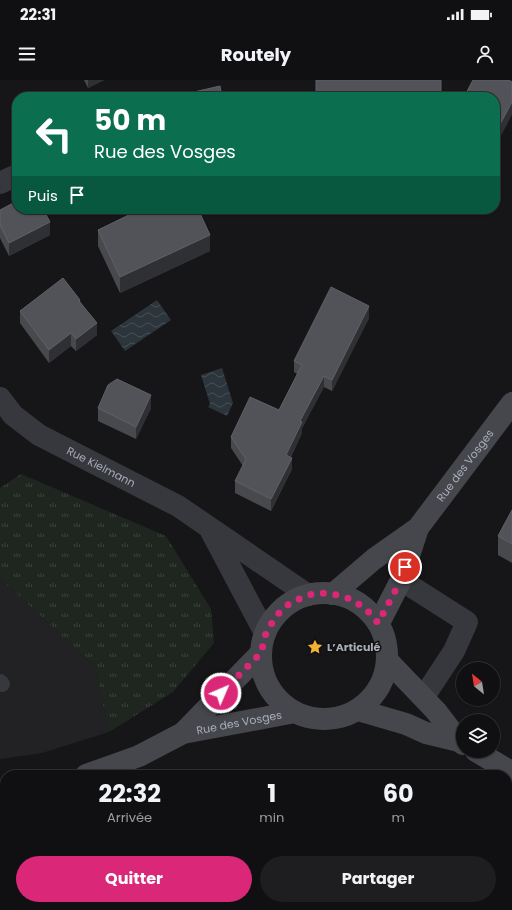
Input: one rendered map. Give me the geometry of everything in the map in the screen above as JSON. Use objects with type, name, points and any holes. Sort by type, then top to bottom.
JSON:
[{"type":"main road","name":"Rue des Vosges","points":[[333,594],[374,559],[418,528],[512,403]]},
{"type":"main road","name":"Rue des Vosges","points":[[378,623],[401,580],[418,528]]},
{"type":"main road","name":"Rue des Vosges","points":[[183,733],[263,643],[276,616],[290,603],[308,595],[321,593],[333,594],[351,599],[366,609],[378,623],[386,642],[388,661],[383,680],[373,697],[358,710],[338,718],[316,719],[295,712],[280,702],[269,687],[263,671],[263,643]]},
{"type":"main road","points":[[388,661],[456,734]]},
{"type":"main road","points":[[358,710],[406,724],[426,733],[456,742]]},
{"type":"main road","name":"Rue des Vosges","points":[[100,770],[139,756],[183,733],[295,712]]},
{"type":"main road","points":[[486,758],[504,770]]},
{"type":"street","points":[[0,183],[12,177]]},
{"type":"street","name":"Rue Kielmann","points":[[0,398],[13,415],[39,435],[178,506],[308,595]]},
{"type":"street","name":"Rue Kielmann","points":[[209,528],[263,643]]},
{"type":"street","points":[[412,587],[467,622],[454,651],[429,689]]},
{"type":"shaded area","points":[[0,578],[95,667],[109,732],[42,753],[0,759]]},
{"type":"green space","points":[[21,474],[166,536],[211,609],[214,643],[173,692],[109,732],[95,667],[0,578],[0,488]]},
{"type":"water","points":[[157,300],[171,320],[125,351],[111,331]]},
{"type":"water","points":[[222,368],[233,403],[227,416],[208,407],[210,404],[201,375]]},
{"type":"building","points":[[316,80],[441,80],[441,92],[316,92]]},
{"type":"building","points":[[473,80],[509,80],[512,82],[512,102],[500,125],[500,92],[467,92]]},
{"type":"building","points":[[220,86],[221,92],[194,92]]},
{"type":"building","points":[[12,204],[12,214],[46,214],[50,222],[9,243],[0,225],[0,210]]},
{"type":"building","points":[[131,214],[200,214],[210,235],[120,277],[98,230]]},
{"type":"building","points":[[63,278],[97,323],[76,339],[71,333],[49,350],[20,311]]},
{"type":"building","points":[[331,287],[369,306],[332,380],[324,376],[300,421],[302,422],[286,455],[292,458],[271,499],[235,481],[246,459],[231,437],[250,397],[279,410],[302,365],[294,361]]},
{"type":"building","points":[[117,379],[151,395],[136,427],[98,408],[108,385]]},
{"type":"building","points":[[512,510],[512,544],[498,536]]},
{"type":"place","name":"L’Articulé","points":[[315,647]]},
{"type":"route","points":[[221,693],[261,653],[266,633],[276,616],[290,603],[308,595],[321,593],[333,594],[351,599],[366,609],[378,623],[401,580],[405,567]]}]
